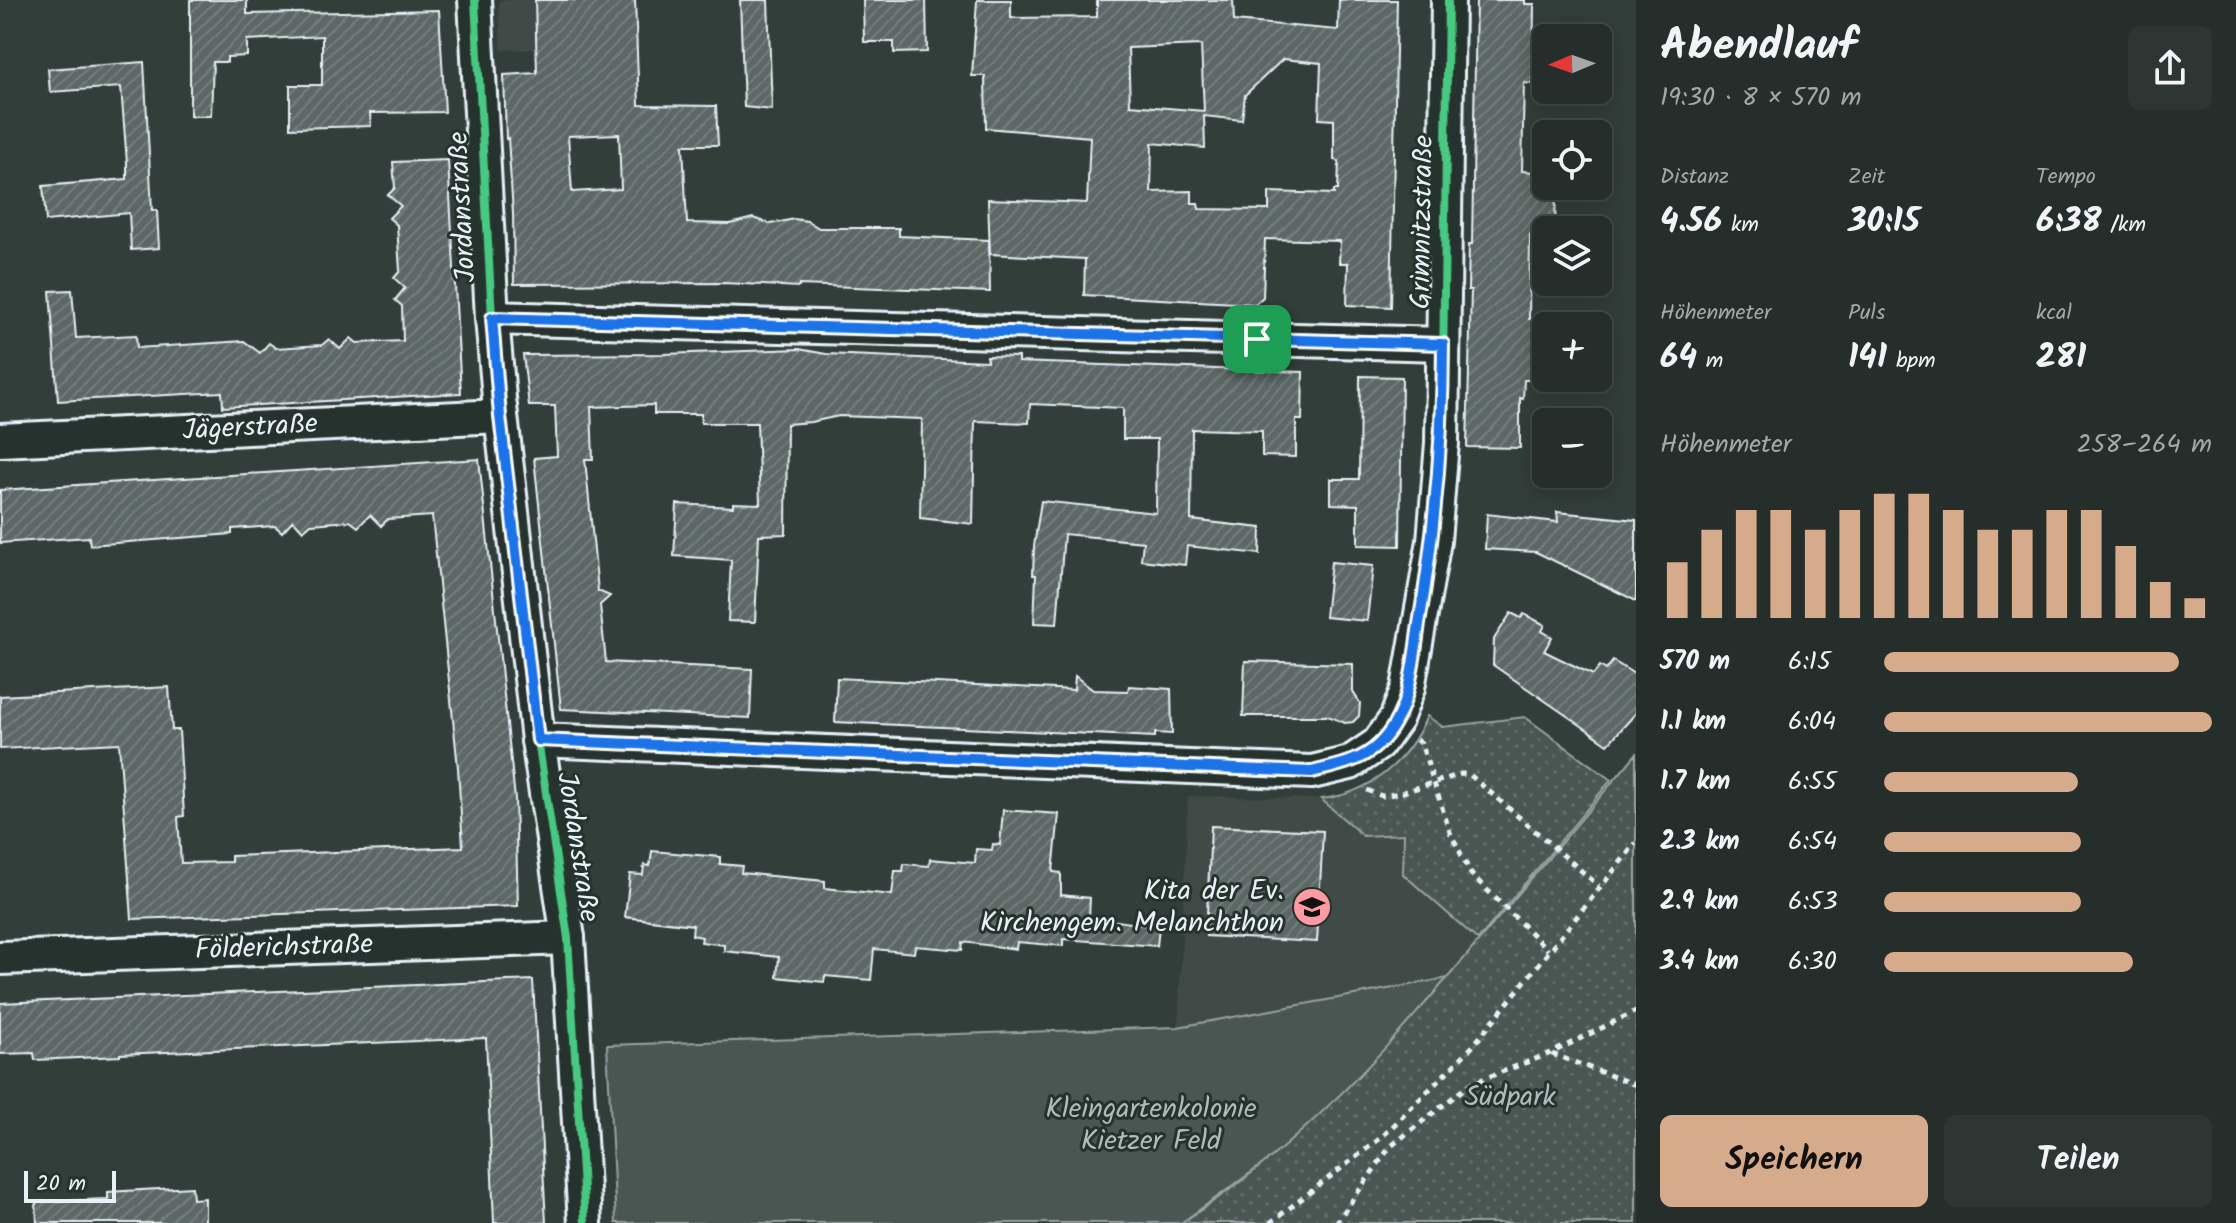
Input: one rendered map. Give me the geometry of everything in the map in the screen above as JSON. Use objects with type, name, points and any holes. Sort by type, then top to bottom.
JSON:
[{"type":"street","name":"Jordanstraße","points":[[475,0],[500,416],[538,740],[568,938],[585,1223]]},
{"type":"street","name":"Grimnitzstraße","points":[[538,740],[1312,772],[1350,763],[1378,744],[1396,719],[1408,688],[1434,541],[1442,443],[1448,0]]},
{"type":"street","points":[[492,318],[1443,344]]},
{"type":"street","name":"Jägerstraße","points":[[0,440],[500,416]]},
{"type":"street","name":"Földerichstraße","points":[[0,958],[568,938]]},
{"type":"path","points":[[1410,736],[1421,743],[1450,832],[1471,874],[1548,950]]},
{"type":"path","points":[[1366,790],[1382,796],[1462,774],[1470,775],[1599,886]]},
{"type":"path","points":[[1270,1223],[1382,1137],[1472,1047],[1636,843]]},
{"type":"path","points":[[1336,1223],[1390,1147],[1470,1084],[1551,1053],[1636,1011]]},
{"type":"path","points":[[1551,1053],[1636,1085]]},
{"type":"path","points":[[1382,1137],[1390,1147]]},
{"type":"shaded area","points":[[499,0],[635,0],[637,45],[501,50]]},
{"type":"shaded area","name":"Kita der Ev. Kirchengem. Melanchthon","points":[[1188,796],[1321,799],[1363,836],[1404,834],[1403,874],[1478,940],[1448,978],[1178,1027]]},
{"type":"green space","points":[[1427,716],[1443,727],[1525,717],[1611,780],[1478,940],[1403,874],[1404,834],[1363,836],[1321,799],[1356,790],[1385,772],[1409,747]]},
{"type":"green space","name":"Südpark","points":[[1636,754],[1636,1223],[1181,1223],[1266,1162],[1380,1054]]},
{"type":"green space","name":"Kleingartenkolonie Kietzer Feld","points":[[1448,978],[1394,1041],[1337,1100],[1274,1156],[1181,1223],[616,1223],[607,1045],[1178,1027]]},
{"type":"building","points":[[190,0],[247,0],[247,14],[439,10],[445,112],[370,113],[371,126],[290,128],[290,85],[322,85],[322,36],[247,40],[247,56],[227,57],[227,62],[213,62],[211,116],[190,116]]},
{"type":"building","points":[[535,0],[635,0],[639,105],[716,106],[718,145],[683,145],[687,223],[730,224],[753,218],[771,224],[794,219],[807,221],[819,228],[899,228],[899,236],[989,240],[990,292],[724,283],[514,284],[504,75],[537,73]],"holes":[[[619,134],[621,189],[572,192],[568,136]]]},
{"type":"building","points":[[740,0],[768,0],[772,110],[744,107]]},
{"type":"building","points":[[863,0],[926,0],[927,52],[894,53],[894,42],[864,42]]},
{"type":"building","points":[[977,0],[1011,0],[1011,18],[1097,17],[1097,0],[1233,0],[1234,21],[1338,30],[1339,0],[1397,0],[1391,307],[1347,305],[1348,263],[1339,263],[1340,241],[1265,239],[1263,297],[1255,304],[1084,295],[1085,259],[990,254],[988,199],[1087,203],[1090,137],[986,128],[985,76],[972,76]],"holes":[[[1201,45],[1204,111],[1130,105],[1128,48]],[[1283,59],[1321,63],[1319,119],[1334,120],[1334,160],[1339,161],[1338,190],[1334,190],[1334,194],[1269,192],[1269,210],[1199,209],[1198,203],[1192,203],[1192,191],[1151,192],[1152,143],[1205,148],[1204,116],[1242,120],[1245,95]]]},
{"type":"building","points":[[1476,0],[1525,0],[1525,4],[1534,4],[1534,24],[1532,84],[1524,83],[1522,171],[1532,172],[1532,200],[1556,200],[1555,216],[1532,216],[1529,319],[1532,319],[1532,380],[1524,380],[1523,399],[1520,398],[1520,448],[1467,447],[1471,290],[1468,290],[1469,244],[1472,244]]},
{"type":"building","points":[[144,62],[152,210],[157,210],[159,248],[131,250],[129,213],[46,221],[43,186],[127,179],[121,87],[50,92],[48,69]]},
{"type":"building","points":[[448,160],[461,393],[223,407],[222,392],[58,401],[50,291],[72,290],[76,338],[136,335],[137,348],[244,341],[260,353],[269,343],[276,348],[322,345],[329,339],[340,349],[351,338],[357,343],[403,341],[402,306],[395,300],[405,288],[394,278],[400,271],[397,225],[389,218],[401,206],[388,195],[395,188],[393,162]]},
{"type":"building","points":[[799,349],[826,354],[987,361],[987,356],[1018,357],[1018,362],[1303,372],[1302,420],[1296,420],[1296,457],[1262,456],[1262,431],[1192,429],[1191,520],[1261,528],[1260,554],[1187,546],[1185,565],[1141,560],[1143,542],[1064,534],[1057,624],[1034,623],[1034,546],[1041,501],[1156,513],[1157,439],[1123,439],[1123,408],[1030,404],[1029,423],[975,421],[973,524],[920,518],[922,419],[839,416],[787,424],[786,534],[759,535],[755,622],[728,621],[731,560],[674,556],[677,504],[733,507],[733,503],[760,504],[757,423],[701,423],[701,414],[654,414],[654,405],[591,407],[593,459],[585,459],[598,591],[610,596],[600,605],[606,662],[752,669],[750,718],[561,709],[534,458],[557,456],[555,406],[529,406],[523,355]]},
{"type":"building","points":[[1360,376],[1402,377],[1400,546],[1358,545],[1358,505],[1331,504],[1331,479],[1359,479]]},
{"type":"building","points":[[479,459],[515,799],[518,906],[132,919],[119,743],[0,749],[0,696],[169,687],[172,730],[179,730],[184,816],[178,817],[181,863],[231,862],[231,856],[463,847],[432,516],[388,519],[381,526],[370,515],[358,527],[350,521],[311,524],[303,531],[293,520],[282,532],[275,526],[232,529],[232,534],[90,545],[89,537],[0,543],[0,490]]},
{"type":"building","points":[[1557,512],[1636,520],[1636,601],[1536,552],[1485,549],[1487,514],[1558,522]]},
{"type":"building","points":[[1331,562],[1373,566],[1367,621],[1325,617]]},
{"type":"building","points":[[1511,613],[1521,618],[1524,614],[1545,625],[1542,631],[1552,637],[1544,651],[1593,675],[1600,666],[1606,670],[1613,661],[1636,675],[1636,713],[1608,744],[1493,665],[1494,639]]},
{"type":"building","points":[[1245,661],[1353,664],[1353,692],[1360,703],[1359,716],[1353,722],[1345,723],[1328,716],[1243,716]]},
{"type":"building","points":[[1075,676],[1093,690],[1128,691],[1129,686],[1171,689],[1172,734],[1155,733],[1155,737],[835,722],[837,678],[1074,690]]},
{"type":"building","points":[[1003,810],[1059,814],[1053,872],[1061,873],[1061,895],[1090,898],[1089,917],[1159,927],[1157,946],[1063,939],[1063,946],[1017,942],[1016,949],[963,942],[962,950],[915,946],[914,953],[874,949],[871,980],[825,976],[824,982],[777,977],[779,957],[724,951],[724,945],[701,942],[702,937],[692,935],[693,925],[625,917],[630,874],[643,875],[644,865],[650,866],[652,851],[720,857],[720,864],[742,866],[741,873],[825,881],[825,888],[892,895],[895,871],[903,871],[904,864],[929,866],[930,859],[975,863],[976,849],[992,850],[993,844],[1000,845]]},
{"type":"building","points":[[1211,826],[1323,831],[1317,942],[1206,936]]},
{"type":"building","points":[[533,980],[546,1223],[494,1223],[486,1038],[35,1060],[34,1053],[0,1054],[0,1003]]},
{"type":"building","points":[[192,1187],[193,1199],[205,1198],[205,1223],[37,1223],[36,1202],[108,1199],[108,1192]]},
{"type":"cycle path","points":[[475,0],[499,398],[538,740],[568,938],[585,1223]]},
{"type":"cycle path","points":[[538,740],[1312,772],[1350,763],[1378,744],[1396,719],[1408,688],[1434,541],[1442,443],[1448,0]]},
{"type":"place","name":"Kita der Ev. Kirchengem. Melanchthon","points":[[1312,907]]},
{"type":"route","points":[[492,318],[1257,339],[1443,344],[1442,443],[1434,541],[1408,688],[1396,719],[1378,744],[1350,763],[1312,772],[538,740],[500,416],[492,318]]}]
